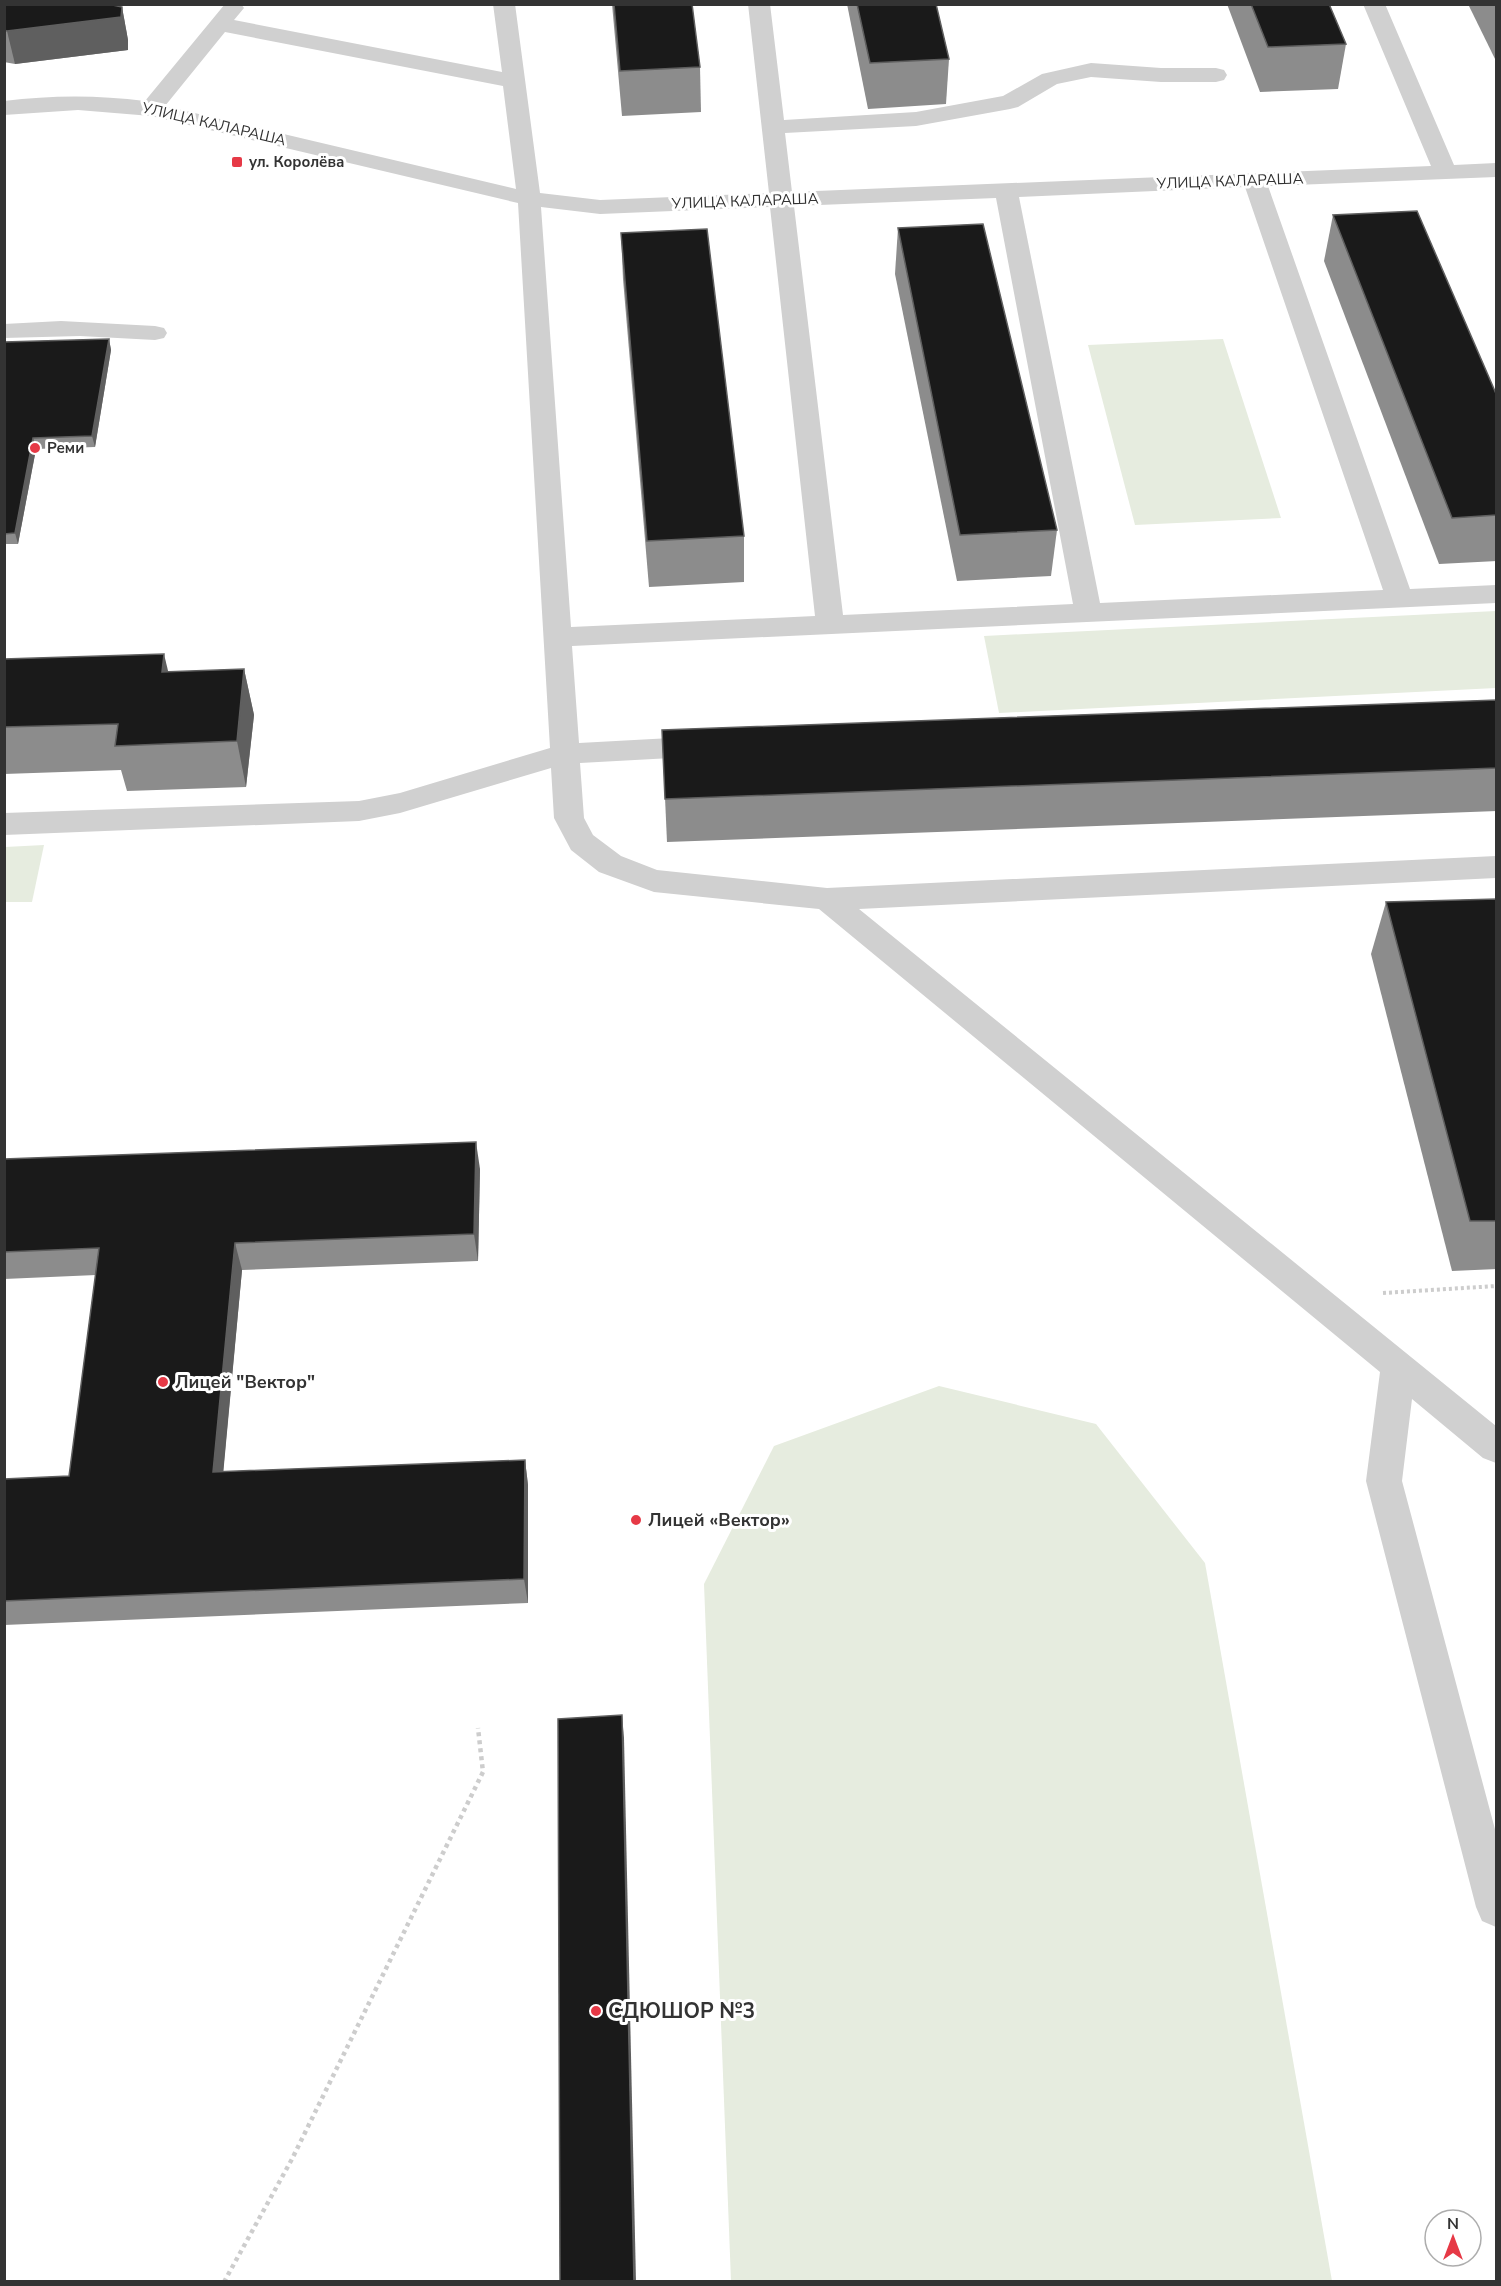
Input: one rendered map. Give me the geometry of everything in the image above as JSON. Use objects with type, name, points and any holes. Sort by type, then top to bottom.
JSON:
[{"type":"street","points":[[151,109],[236,4]]},
{"type":"street","points":[[504,4],[529,199],[569,818],[582,842],[610,864],[654,881],[827,899],[1497,867]]},
{"type":"street","points":[[759,4],[830,625]]},
{"type":"street","points":[[1374,4],[1445,172]]},
{"type":"street","points":[[220,24],[514,81]]},
{"type":"street","points":[[773,128],[916,119],[1010,102],[1050,79],[1091,70],[1161,75],[1216,75]]},
{"type":"street","name":"УЛИЦА КАЛАРАША","points":[[4,108],[44,102],[78,102],[114,103],[151,109],[529,199],[600,207],[1497,170]]},
{"type":"street","points":[[1254,180],[1399,598]]},
{"type":"street","points":[[1006,190],[1088,613]]},
{"type":"street","points":[[4,332],[40,327],[98,327],[155,333]]},
{"type":"street","points":[[558,637],[1497,594]]},
{"type":"street","points":[[4,824],[359,811],[400,803],[565,754],[732,745]]},
{"type":"street","points":[[827,899],[1497,1447]]},
{"type":"street","points":[[1398,1367],[1384,1481],[1497,1907]]},
{"type":"path","points":[[1313,1297],[1497,1286]]},
{"type":"path","points":[[224,2282],[292,2159],[483,1772],[478,1728]]},
{"type":"shaded area","points":[[1223,339],[1281,518],[1135,525],[1088,345]]},
{"type":"shaded area","points":[[1496,611],[1496,688],[999,713],[984,636]]},
{"type":"shaded area","points":[[44,845],[32,902],[5,902],[5,847]]},
{"type":"shaded area","points":[[939,1386],[1096,1424],[1205,1563],[1332,2281],[731,2281],[704,1584],[774,1446]]},
{"type":"building","points":[[4,4],[108,4],[122,7],[121,17],[7,31],[4,30]]},
{"type":"building","points":[[614,4],[692,4],[700,67],[620,71]]},
{"type":"building","points":[[857,4],[936,4],[949,59],[870,63]]},
{"type":"building","points":[[1251,4],[1329,4],[1346,44],[1268,47]]},
{"type":"building","points":[[1417,211],[1497,396],[1497,515],[1452,518],[1333,215]]},
{"type":"building","points":[[983,224],[1057,530],[960,535],[898,228]]},
{"type":"building","points":[[707,229],[744,536],[647,541],[621,233]]},
{"type":"building","name":"Реми","points":[[109,339],[92,436],[33,438],[15,533],[4,534],[4,342]]},
{"type":"building","points":[[164,654],[162,672],[244,669],[237,741],[115,746],[118,724],[4,727],[4,659]]},
{"type":"building","points":[[1497,700],[1497,768],[665,799],[662,730]]},
{"type":"building","points":[[1497,899],[1497,1221],[1470,1221],[1386,902]]},
{"type":"building","name":"Лицей \"Вектор\"","points":[[476,1142],[474,1234],[235,1243],[213,1472],[525,1460],[524,1579],[4,1601],[4,1479],[69,1476],[99,1248],[4,1252],[4,1159]]},
{"type":"building","name":"СДЮШОР №3","points":[[622,1715],[634,2282],[560,2282],[558,1719]]},
{"type":"place","name":"ул. Королёва","points":[[237,162]]},
{"type":"place","name":"Реми","points":[[35,448]]},
{"type":"place","name":"Лицей \"Вектор\"","points":[[163,1382]]},
{"type":"place","name":"Лицей «Вектор»","points":[[636,1520]]},
{"type":"place","name":"СДЮШОР №3","points":[[596,2011]]}]
